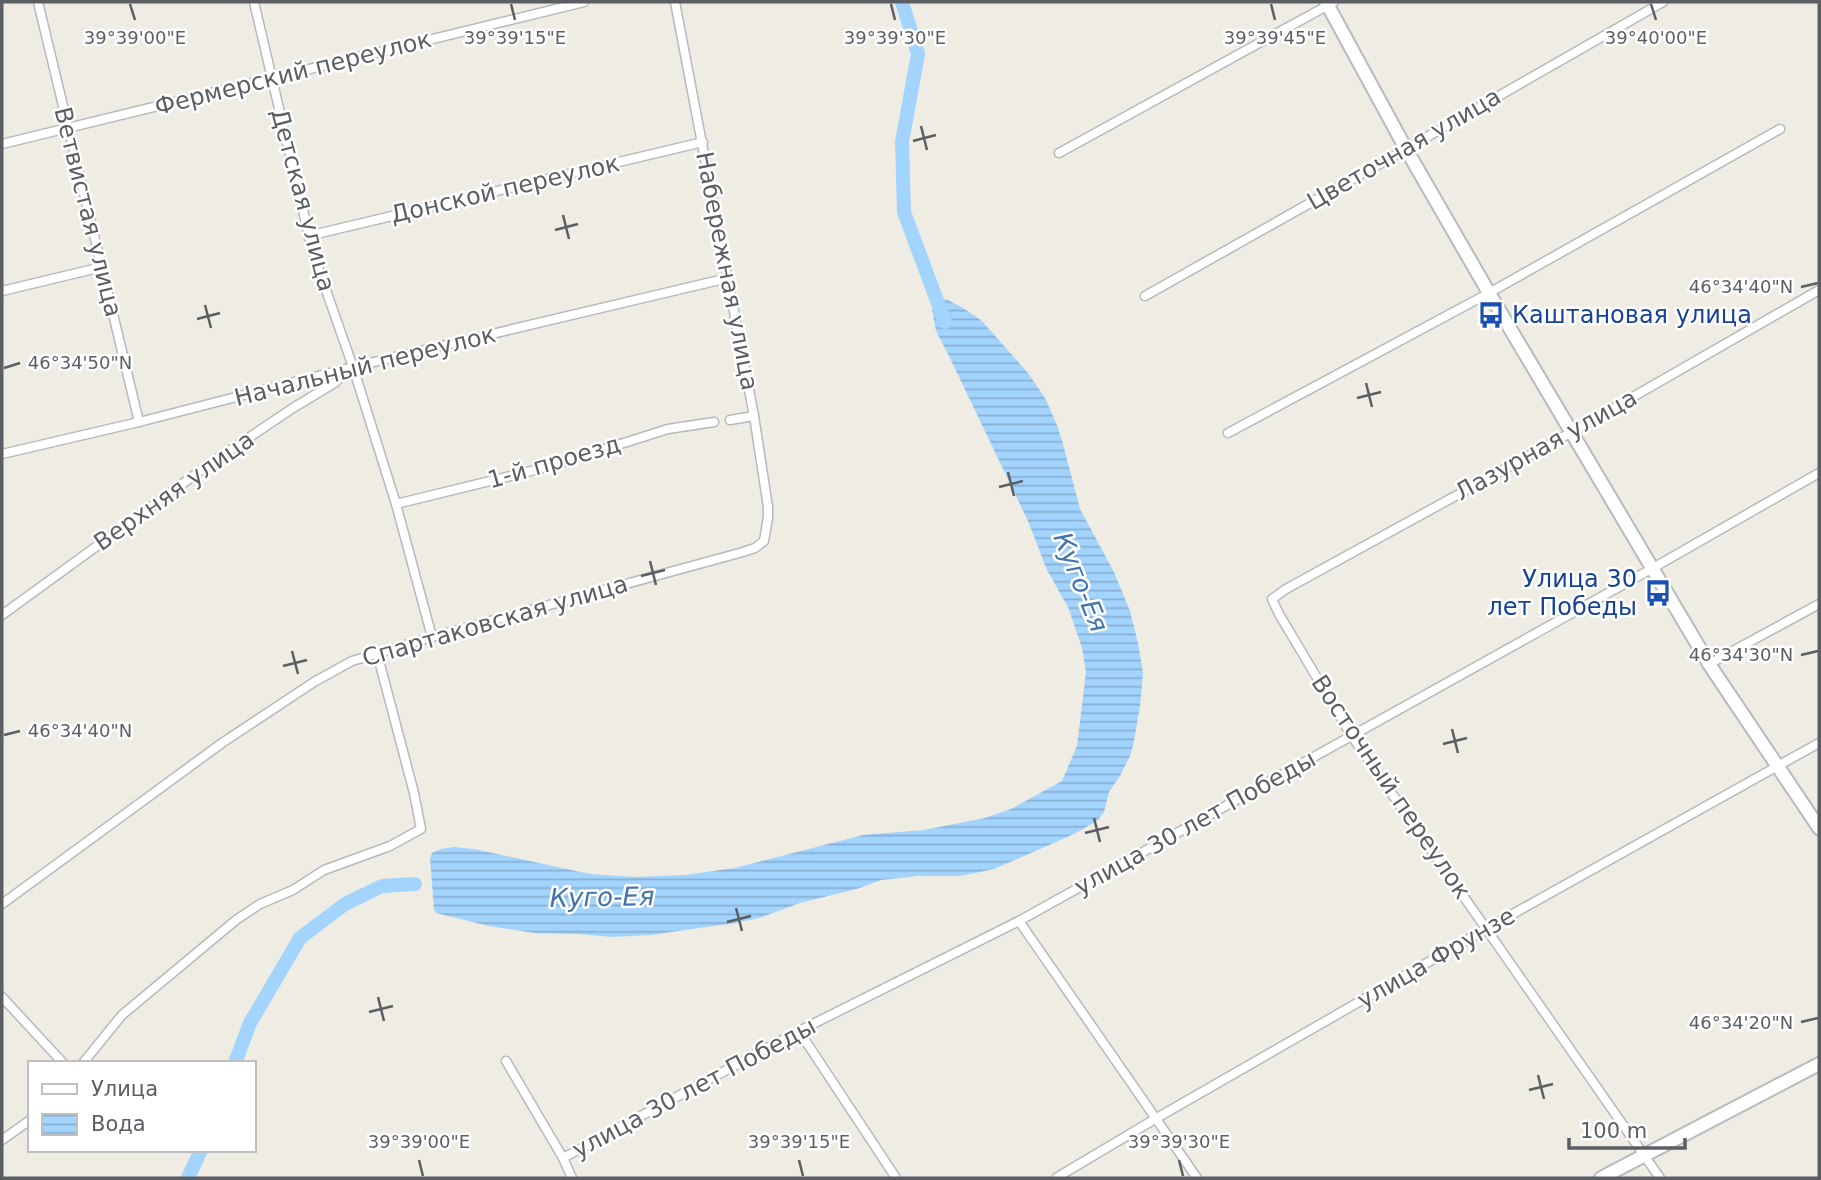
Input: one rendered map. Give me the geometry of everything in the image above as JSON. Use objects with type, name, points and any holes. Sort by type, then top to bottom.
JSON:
[{"type":"street","name":"Ветвистая улица","points":[[38,2],[139,422]]},
{"type":"street","name":"Детская улица","points":[[254,2],[308,236],[349,368],[396,504],[432,637]]},
{"type":"street","name":"Фермерский переулок","points":[[2,144],[584,2]]},
{"type":"street","name":"Набережная улица","points":[[675,2],[754,416],[768,507],[765,541]]},
{"type":"street","name":"Цветочная улица","points":[[1145,296],[1663,2]]},
{"type":"street","points":[[1059,153],[1329,3],[1406,149],[1709,664],[1819,828]]},
{"type":"street","points":[[1228,433],[1489,293],[1780,129]]},
{"type":"street","name":"Донской переулок","points":[[308,236],[703,142]]},
{"type":"street","points":[[2,291],[102,267]]},
{"type":"street","name":"Начальный переулок","points":[[2,454],[728,278]]},
{"type":"street","name":"Лазурная улица","points":[[1272,599],[1572,432],[1819,290]]},
{"type":"street","name":"Верхняя улица","points":[[2,614],[211,463],[336,382],[349,368]]},
{"type":"street","points":[[730,420],[754,416]]},
{"type":"street","name":"1-й проезд","points":[[396,504],[551,466],[668,429],[714,422]]},
{"type":"street","name":"улица 30 лет Победы","points":[[563,1158],[799,1031],[1019,921],[1653,568],[1819,472]]},
{"type":"street","name":"Спартаковская улица","points":[[2,905],[222,743],[314,682],[352,661],[743,552],[765,541]]},
{"type":"street","name":"Восточный переулок","points":[[1272,599],[1351,736],[1660,1178]]},
{"type":"street","points":[[1709,664],[1819,604]]},
{"type":"street","points":[[85,1061],[122,1016],[236,920],[324,870],[390,846],[421,829],[377,653]]},
{"type":"street","name":"улица Фрунзе","points":[[1056,1178],[1486,929],[1819,743]]},
{"type":"street","points":[[1019,921],[1197,1178]]},
{"type":"street","points":[[2,997],[61,1061]]},
{"type":"street","points":[[799,1031],[896,1178]]},
{"type":"street","points":[[506,1061],[572,1178]]},
{"type":"street","points":[[1601,1178],[1819,1064]]},
{"type":"street","points":[[2,1140],[28,1121]]},
{"type":"water","points":[[946,299],[982,321],[1028,373],[1045,398],[1063,444],[1080,509],[1114,572],[1130,611],[1143,673],[1140,706],[1130,756],[1109,792],[1104,812],[1097,821],[994,869],[961,876],[918,876],[881,880],[800,903],[759,918],[650,935],[612,937],[535,933],[489,926],[436,913],[430,858],[432,853],[441,849],[474,849],[590,874],[635,877],[685,875],[735,868],[863,835],[924,830],[985,818],[1011,809],[1062,781],[1077,746],[1086,672],[1082,648],[1068,607],[1047,570],[1028,521],[936,331],[932,309]]},
{"type":"waterway","name":"Куго-Ея","points":[[902,2],[918,54],[902,142],[904,212],[945,322]]},
{"type":"waterway","name":"Куго-Ея","points":[[236,1061],[250,1023],[300,938],[345,904],[382,886],[415,884]]},
{"type":"waterway","name":"Куго-Ея","points":[[188,1178],[200,1152]]},
{"type":"place","name":"Каштановая улица","points":[[1491,315]]},
{"type":"place","name":"Улица 30 лет Победы","points":[[1658,593]]}]
